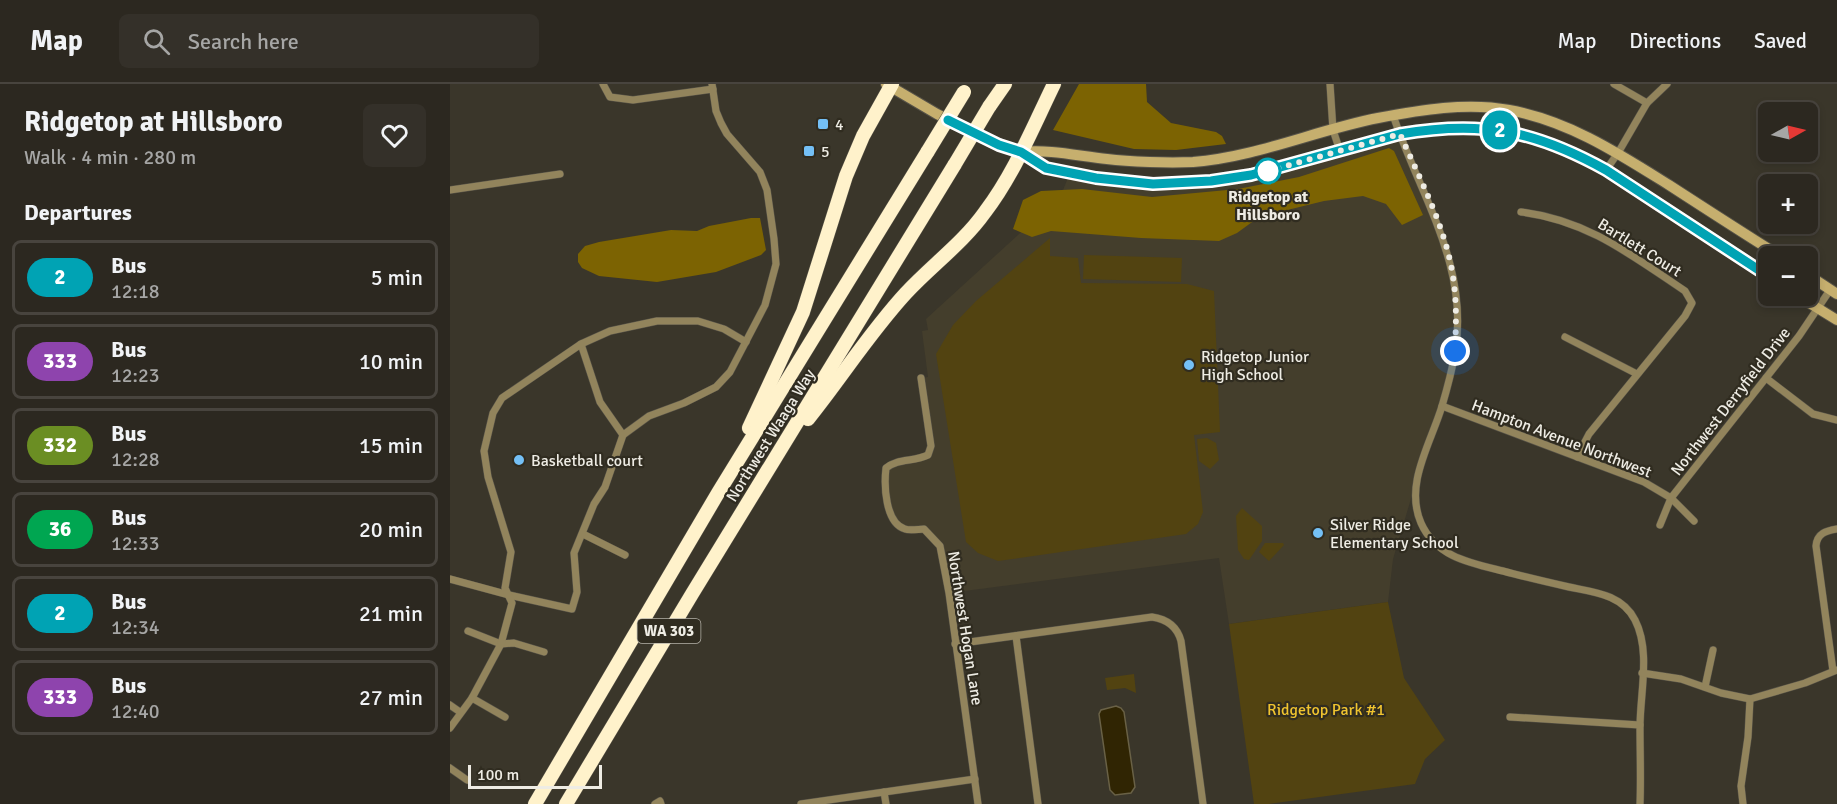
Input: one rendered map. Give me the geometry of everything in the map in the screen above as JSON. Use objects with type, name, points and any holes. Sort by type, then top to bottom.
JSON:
[{"type":"highway","name":"Northwest Waaga Way","points":[[566,804],[1005,84]]},
{"type":"highway","points":[[775,460],[827,396],[889,312],[975,226],[993,201],[1021,152],[1054,84]]},
{"type":"highway","points":[[718,492],[803,312],[846,176],[889,85]]},
{"type":"highway","name":"Northwest Waaga Way","points":[[535,804],[718,492],[967,88]]},
{"type":"main road","points":[[889,85],[968,130],[999,145],[1021,152],[1046,168],[1096,178],[1153,184],[1211,181],[1251,175],[1400,134],[1453,127],[1512,132],[1581,156],[1758,269]]},
{"type":"main road","points":[[1021,152],[1043,150],[1109,160],[1191,162],[1233,157],[1393,115],[1476,107],[1510,110],[1577,131],[1618,153],[1764,246]]},
{"type":"main road","points":[[1818,282],[1834,292]]},
{"type":"main road","points":[[1813,306],[1837,320]]},
{"type":"street","points":[[450,579],[572,609],[578,592],[574,553],[594,504],[605,487],[623,435],[649,416],[684,403],[716,387],[730,372],[765,306],[776,264],[767,190],[760,172],[727,134],[721,123],[716,111],[712,87],[633,100],[609,97],[603,84]]},
{"type":"street","points":[[1330,84],[1333,130],[1340,151]]},
{"type":"street","points":[[1614,84],[1647,103]]},
{"type":"street","points":[[1606,170],[1647,103],[1667,84]]},
{"type":"street","points":[[1393,115],[1440,230],[1453,275],[1457,309],[1455,351],[1442,406],[1421,465],[1416,490],[1417,513],[1431,540],[1455,558],[1535,580],[1603,593],[1624,605],[1635,619],[1642,642],[1640,804]]},
{"type":"street","points":[[450,190],[560,174]]},
{"type":"street","name":"Bartlett Court","points":[[1521,212],[1543,214],[1594,232],[1685,291],[1692,303],[1685,316],[1589,434],[1577,458]]},
{"type":"street","name":"Northwest Derryfield Drive","points":[[1660,525],[1671,498],[1818,309],[1834,292]]},
{"type":"street","points":[[450,728],[472,698],[501,644],[512,603],[505,588],[511,552],[488,477],[484,451],[493,413],[502,398],[581,344],[610,331],[657,321],[698,321],[724,328],[746,342]]},
{"type":"street","points":[[1565,337],[1637,374]]},
{"type":"street","points":[[581,344],[600,402],[623,435]]},
{"type":"street","name":"Northwest Hogan Lane","points":[[921,378],[931,446],[928,455],[921,459],[893,462],[886,468],[885,477],[890,513],[896,524],[905,530],[924,529],[940,546],[949,592],[978,804]]},
{"type":"street","points":[[1766,378],[1813,414],[1837,420]]},
{"type":"street","name":"Hampton Avenue Northwest","points":[[1442,406],[1644,482],[1671,498],[1694,520]]},
{"type":"street","points":[[1642,673],[1681,679],[1721,693],[1750,699],[1805,683],[1835,670],[1816,540],[1821,534],[1837,529]]},
{"type":"street","points":[[583,534],[625,555]]},
{"type":"street","points":[[955,644],[1152,617],[1163,619],[1178,632],[1181,640],[1203,804]]},
{"type":"street","points":[[468,631],[501,644],[514,643],[544,652]]},
{"type":"street","points":[[1016,636],[1038,804]]},
{"type":"street","points":[[1704,687],[1713,650]]},
{"type":"street","points":[[472,698],[505,717]]},
{"type":"street","points":[[1743,804],[1741,786],[1748,737],[1750,699]]},
{"type":"street","points":[[450,705],[460,712]]},
{"type":"street","points":[[1510,717],[1640,725]]},
{"type":"street","points":[[450,768],[467,780]]},
{"type":"street","points":[[801,804],[975,779]]},
{"type":"street","points":[[884,792],[886,804]]},
{"type":"street","points":[[655,804],[660,801],[661,804]]},
{"type":"shaded area","points":[[1079,84],[1146,84],[1147,102],[1171,123],[1216,132],[1222,136],[1226,144],[1176,150],[1134,149],[1053,130]]},
{"type":"shaded area","name":"Ridgetop Junior High School","points":[[1399,134],[1453,275],[1455,351],[1393,559],[1388,602],[1229,624],[1219,558],[949,593],[940,546],[924,529],[905,529],[890,513],[885,477],[893,462],[921,459],[931,446],[921,378],[928,377],[922,331],[928,330],[926,319],[1059,200],[1070,173],[1096,178],[1211,181]]},
{"type":"shaded area","points":[[1389,148],[1394,151],[1423,215],[1402,225],[1386,204],[1363,196],[1324,201],[1259,217],[1237,233],[1219,241],[1051,231],[1032,237],[1013,229],[1023,200],[1041,191],[1082,189],[1152,197],[1238,189],[1299,177]]},
{"type":"shaded area","points":[[760,218],[766,250],[761,255],[716,272],[657,282],[599,276],[582,268],[578,262],[578,254],[585,246],[599,242],[671,230],[697,231],[709,226]]},
{"type":"shaded area","points":[[1116,706],[1124,712],[1135,787],[1131,793],[1115,795],[1110,790],[1099,714],[1101,710]]},
{"type":"green space","points":[[1050,238],[1050,256],[1078,258],[1081,283],[1187,284],[1214,291],[1220,432],[1194,435],[1203,512],[1198,524],[1186,534],[998,561],[978,553],[966,542],[936,354],[953,325],[976,301]]},
{"type":"green space","points":[[1084,255],[1182,258],[1181,282],[1083,279]]},
{"type":"green space","points":[[1207,438],[1216,443],[1219,460],[1210,469],[1199,461],[1197,439]]},
{"type":"green space","points":[[1242,508],[1262,526],[1262,541],[1249,560],[1244,559],[1238,550],[1236,516]]},
{"type":"green space","points":[[1265,543],[1283,543],[1284,545],[1269,561],[1259,552]]},
{"type":"green space","name":"Ridgetop Park #1","points":[[1388,602],[1404,678],[1445,740],[1425,759],[1415,784],[1269,804],[1254,804],[1229,624]]},
{"type":"green space","points":[[1134,674],[1136,693],[1125,688],[1107,690],[1105,678]]},
{"type":"bus line","name":"2","points":[[948,120],[999,145],[1021,152],[1046,168],[1096,178],[1153,184],[1211,181],[1251,175],[1298,164],[1400,134],[1435,128],[1470,127],[1512,132],[1581,156],[1758,269]]},
{"type":"place","name":"4","points":[[823,124]]},
{"type":"place","name":"5","points":[[809,151]]},
{"type":"place","name":"Ridgetop at Hillsboro","points":[[1268,171]]},
{"type":"place","name":"Ridgetop Junior High School","points":[[1189,365]]},
{"type":"place","name":"Basketball court","points":[[519,460]]},
{"type":"place","name":"Silver Ridge Elementary School","points":[[1318,533]]},
{"type":"route","points":[[1268,171],[1400,134],[1437,222],[1453,275],[1457,309],[1455,351]]}]
